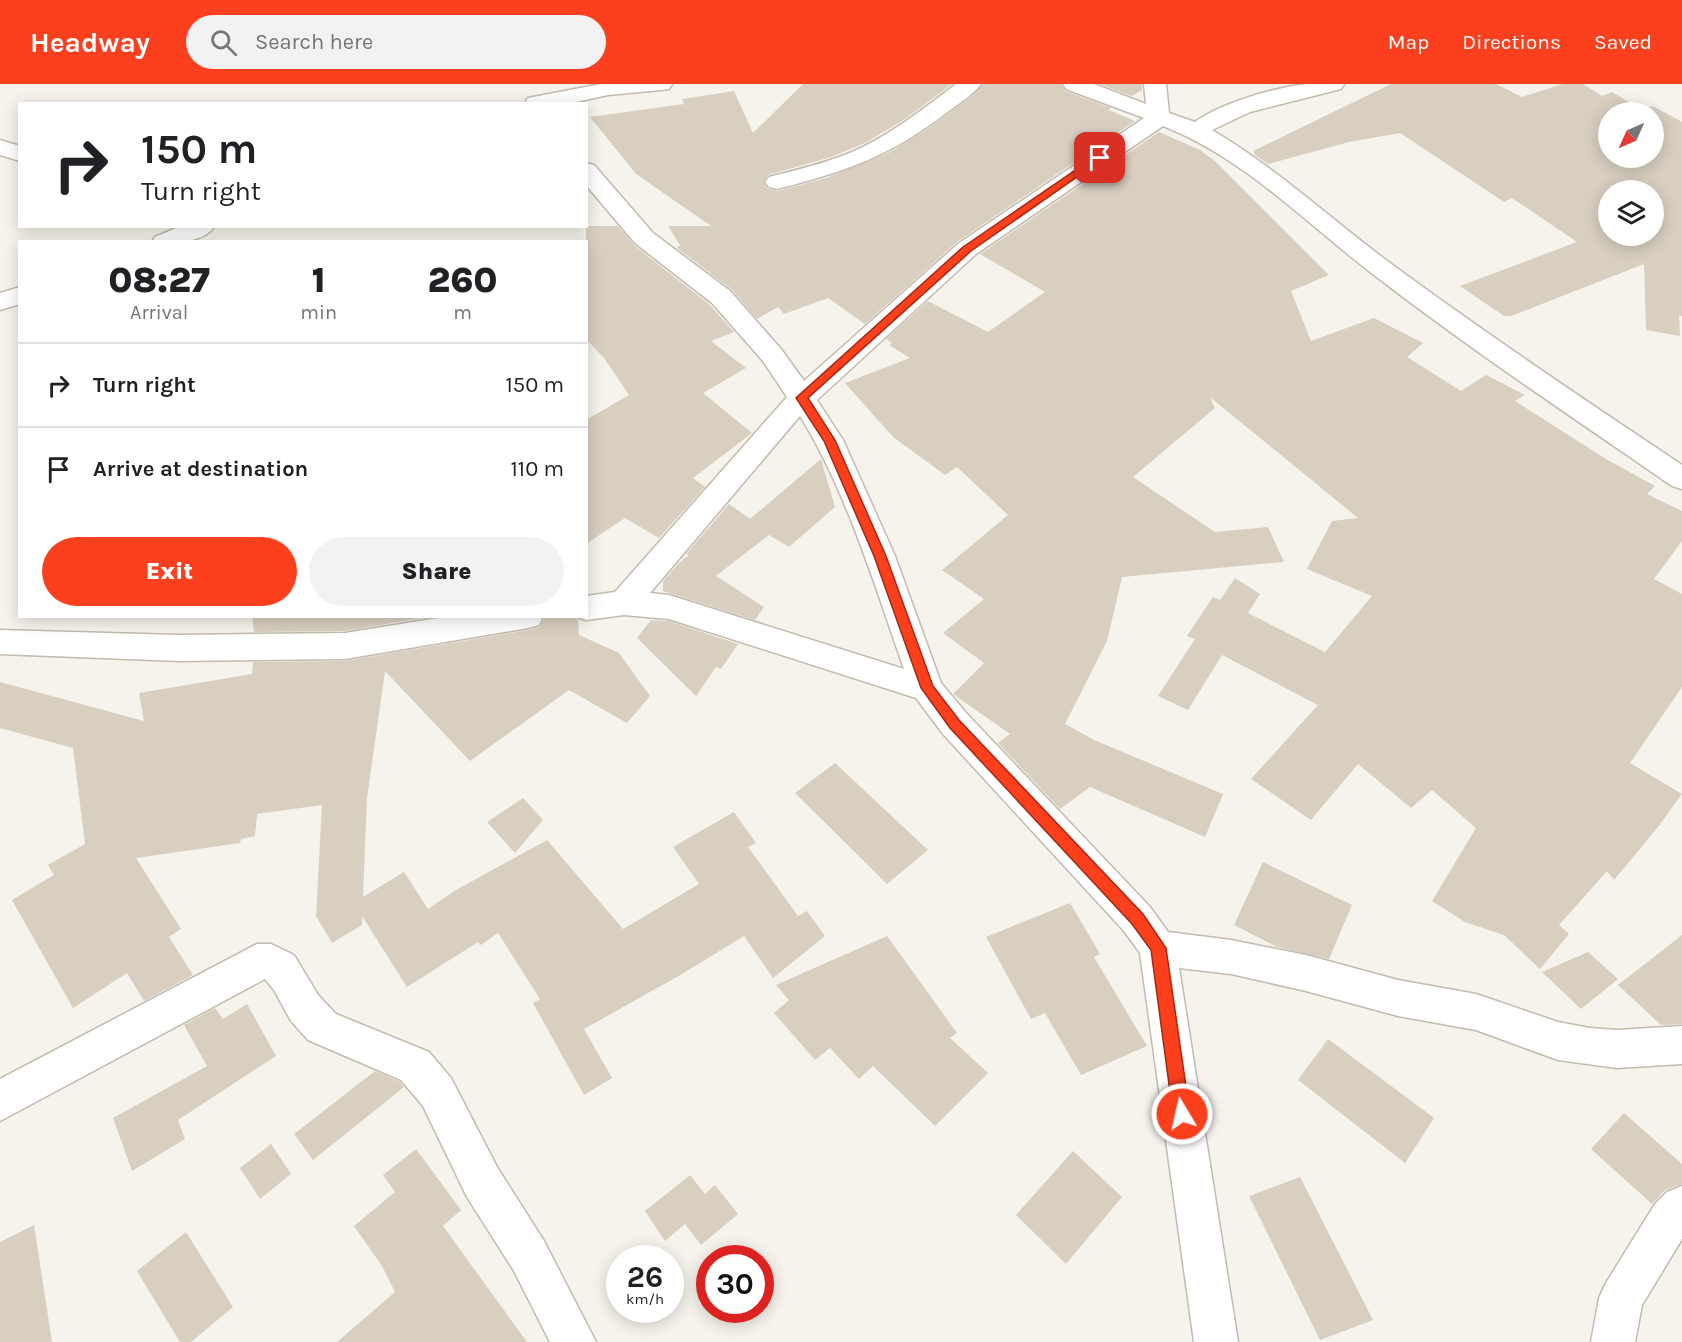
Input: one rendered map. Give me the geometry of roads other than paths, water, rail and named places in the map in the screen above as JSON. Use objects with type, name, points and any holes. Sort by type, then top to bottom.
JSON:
[{"type":"street","points":[[521,84],[535,102]]},
{"type":"street","points":[[541,102],[608,89],[661,84]]},
{"type":"street","points":[[777,182],[847,162],[873,151],[913,126],[970,84]]},
{"type":"street","points":[[1074,84],[1197,131],[1241,157],[1382,269],[1468,333],[1682,479]]},
{"type":"street","points":[[1155,84],[1159,118]]},
{"type":"street","points":[[1197,131],[1207,122],[1235,110],[1333,84]]},
{"type":"street","points":[[624,603],[786,413],[802,398],[967,249],[1159,118]]},
{"type":"street","points":[[0,147],[18,153]]},
{"type":"street","points":[[588,172],[644,238],[721,297],[772,355],[829,440],[880,556],[927,688],[955,724],[1137,919],[1158,948],[1216,1342]]},
{"type":"street","points":[[154,228],[163,240]]},
{"type":"street","points":[[167,240],[198,228]]},
{"type":"street","points":[[0,302],[18,296]]},
{"type":"street","points":[[588,608],[624,603],[669,607],[927,688]]},
{"type":"street","points":[[0,642],[179,648],[345,646],[516,618]]},
{"type":"street","points":[[1158,948],[1231,957],[1306,973],[1398,999],[1476,1012],[1558,1041],[1590,1047],[1617,1049],[1682,1045]]},
{"type":"street","points":[[0,1101],[257,962],[269,960],[285,973],[301,1004],[310,1017],[322,1027],[415,1066],[437,1092],[482,1182],[529,1256],[574,1342]]},
{"type":"street","points":[[1613,1342],[1621,1298],[1670,1219],[1682,1207]]}]
